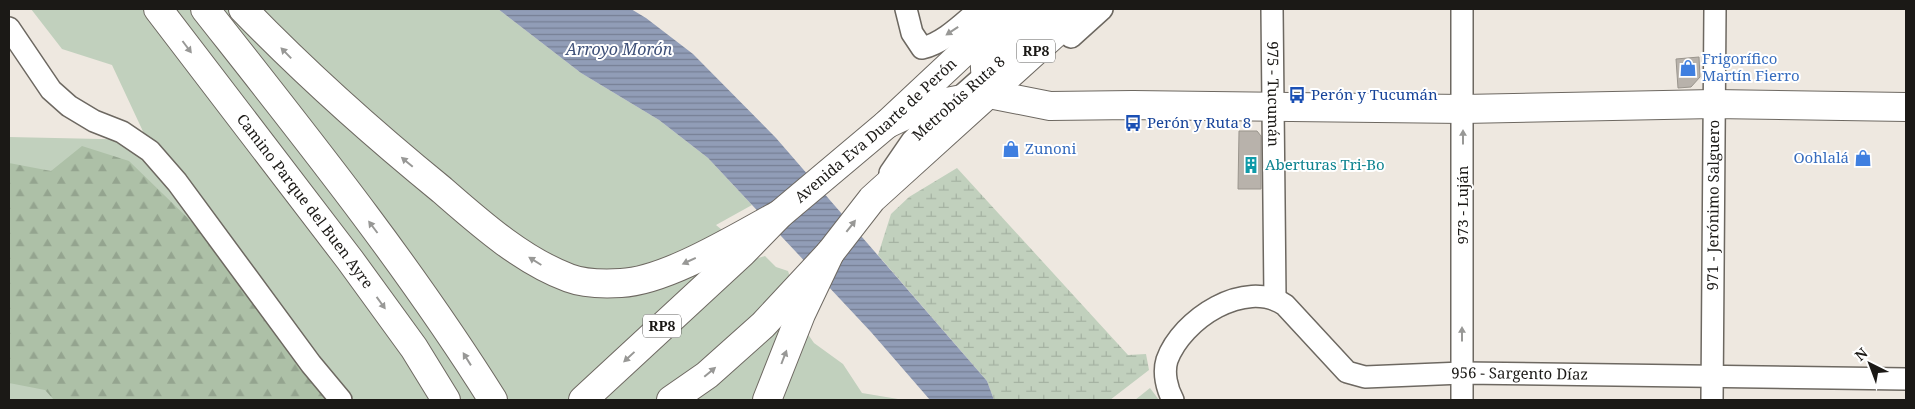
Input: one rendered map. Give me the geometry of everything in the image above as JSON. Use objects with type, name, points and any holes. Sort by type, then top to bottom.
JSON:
[{"type":"main road","name":"Camino Parque del Buen Ayre","points":[[158,9],[350,260],[414,348],[446,400]]},
{"type":"main road","points":[[205,9],[304,135],[416,286],[459,346],[493,400]]},
{"type":"main road","points":[[243,9],[291,58],[371,131],[511,246],[544,266],[570,278],[593,283],[623,284],[653,276],[737,246]]},
{"type":"main road","name":"Avenida Eva Duarte de Perón","points":[[737,246],[780,214],[887,124],[1010,9]]},
{"type":"main road","points":[[887,124],[931,104],[960,98],[987,77],[988,52],[997,39],[1030,9]]},
{"type":"main road","name":"RP8","points":[[793,307],[830,253],[872,199],[918,156],[987,77],[1082,9]]},
{"type":"main road","points":[[987,77],[1050,106],[1463,108],[1714,104],[1906,107]]},
{"type":"main road","name":"RP8","points":[[583,400],[737,246]]},
{"type":"main road","points":[[671,400],[707,375],[763,325],[793,307]]},
{"type":"main road","points":[[767,400],[793,307]]},
{"type":"street","name":"Avenida Eva Duarte de Perón","points":[[906,9],[912,33],[922,48],[931,46],[980,9]]},
{"type":"street","name":"Metrobús Ruta 8","points":[[987,77],[1044,9]]},
{"type":"street","name":"Metrobús Ruta 8","points":[[931,104],[964,82],[987,77],[1060,9]]},
{"type":"street","points":[[987,77],[1045,61],[1102,9]]},
{"type":"street","name":"975 - Tucumán","points":[[1272,9],[1275,298]]},
{"type":"street","name":"973 - Luján","points":[[1462,9],[1462,400]]},
{"type":"street","name":"971 - Jerónimo Salguero","points":[[1712,400],[1715,9]]},
{"type":"street","points":[[9,28],[51,90],[69,106],[94,120],[122,132],[150,151],[176,182],[311,364],[341,400]]},
{"type":"street","name":"Metrobús Ruta 8","points":[[872,199],[912,141],[960,98]]},
{"type":"street","points":[[1173,400],[1168,391],[1166,376],[1167,360],[1180,338],[1204,315],[1222,304],[1240,298],[1275,298]]},
{"type":"street","name":"956 - Sargento Díaz","points":[[1275,298],[1285,305],[1347,372],[1365,377],[1462,373],[1906,379]]},
{"type":"green space","points":[[31,9],[498,9],[581,73],[659,120],[708,158],[752,205],[716,225],[733,239],[583,400],[9,400],[9,137],[147,140],[112,65],[62,49]]},
{"type":"green space","points":[[82,146],[129,161],[196,226],[344,400],[54,400],[45,390],[9,383],[9,163],[51,171]]},
{"type":"green space","points":[[957,168],[1128,355],[1146,354],[1149,370],[1110,400],[994,400],[987,381],[878,255],[891,214],[909,197]]},
{"type":"green space","points":[[765,256],[776,267],[788,271],[790,277],[711,359],[655,400],[605,400],[755,259]]},
{"type":"green space","points":[[785,301],[814,343],[843,364],[862,393],[904,400],[671,400]]},
{"type":"green space","points":[[1150,388],[1159,400],[1135,400]]},
{"type":"water","name":"Arroyo Morón","points":[[498,9],[631,9],[646,18],[693,54],[776,138],[987,381],[994,400],[930,400],[871,332],[708,158],[659,120],[581,73]]},
{"type":"building","name":"Frigorífico Martín Fierro","points":[[1699,57],[1700,77],[1691,87],[1678,88],[1676,59]]},
{"type":"building","name":"Aberturas Tri-Bo","points":[[1239,131],[1257,131],[1261,136],[1261,189],[1238,189]]},
{"type":"place","name":"Frigorífico Martín Fierro","points":[[1688,68]]},
{"type":"place","name":"Perón y Tucumán","points":[[1297,95]]},
{"type":"place","name":"Perón y Ruta 8","points":[[1133,123]]},
{"type":"place","name":"Zunoni","points":[[1011,149]]},
{"type":"place","name":"Oohlalá","points":[[1863,158]]},
{"type":"place","name":"Aberturas Tri-Bo","points":[[1251,165]]}]
